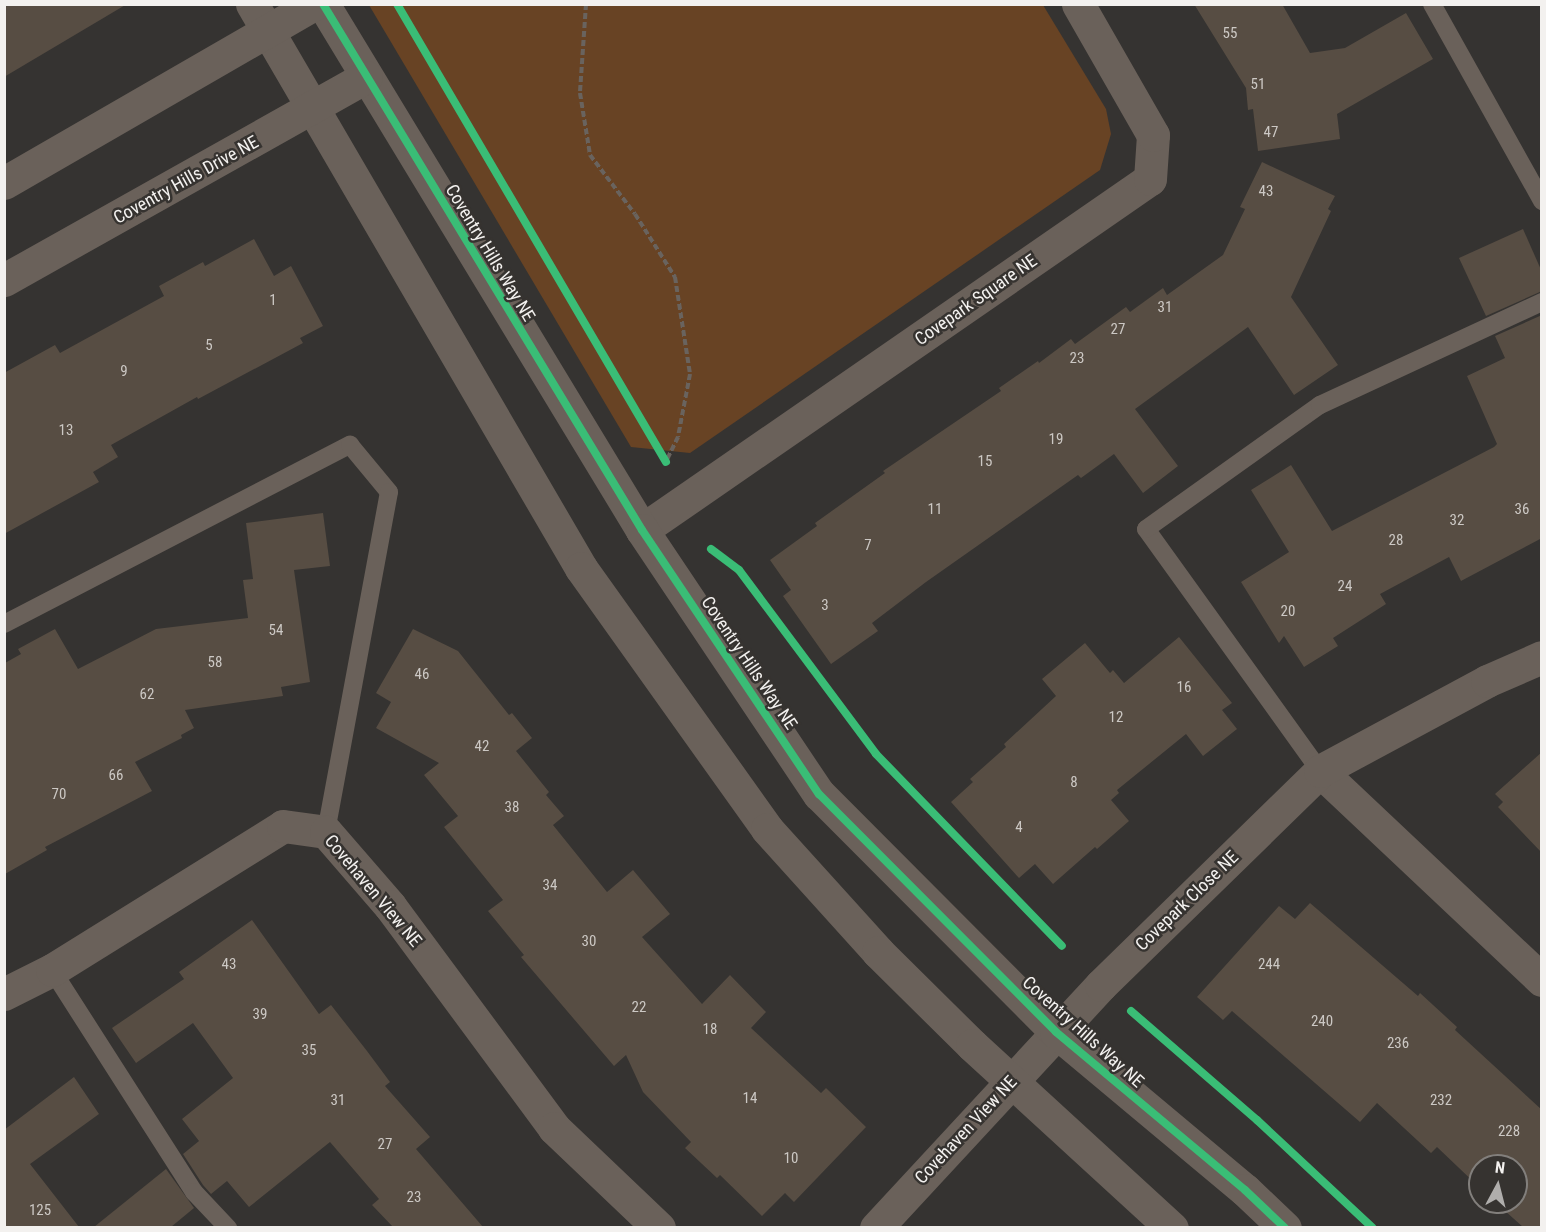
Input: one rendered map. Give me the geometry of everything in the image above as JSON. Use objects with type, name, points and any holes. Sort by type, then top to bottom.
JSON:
[{"type":"street","points":[[4,183],[260,18],[314,4]]},
{"type":"street","name":"Coventry Hills Way NE","points":[[323,4],[642,530],[819,794],[1056,1032],[1245,1190],[1285,1227]]},
{"type":"street","name":"Covepark Square NE","points":[[642,530],[1150,179],[1153,135],[1078,4]]},
{"type":"street","points":[[260,18],[582,568],[760,819],[878,952],[1010,1082],[1172,1227]]},
{"type":"street","name":"Coventry Hills Drive NE","points":[[4,280],[312,110],[366,77]]},
{"type":"street","name":"Covepark Close NE","points":[[1056,1032],[1320,771],[1487,681],[1542,657]]},
{"type":"street","points":[[1320,771],[1542,980]]},
{"type":"street","name":"Covehaven View NE","points":[[4,994],[52,970],[283,826],[326,832],[390,906],[554,1128],[659,1227]]},
{"type":"street","name":"Covehaven View NE","points":[[876,1227],[1056,1032]]},
{"type":"lane","points":[[1432,4],[1542,201]]},
{"type":"lane","points":[[1320,771],[1146,529],[1320,405],[1542,302]]},
{"type":"lane","points":[[4,624],[350,445],[389,492],[326,832]]},
{"type":"lane","points":[[52,970],[194,1192],[228,1227]]},
{"type":"path","points":[[586,4],[580,93],[590,155],[635,214],[675,277],[690,374],[678,436],[666,462]]},
{"type":"path","points":[[660,452],[666,462]]},
{"type":"shaded area","points":[[369,5],[1043,5],[1106,109],[1111,134],[1100,170],[690,453],[631,447]]},
{"type":"building","points":[[4,4],[127,4],[4,77]]},
{"type":"building","points":[[1194,4],[1282,4],[1310,53],[1345,48],[1406,13],[1433,59],[1337,114],[1340,139],[1258,151],[1253,109],[1248,110],[1246,88]]},
{"type":"building","points":[[1262,162],[1335,196],[1328,209],[1331,211],[1291,297],[1338,365],[1294,395],[1248,327],[1135,409],[1178,466],[1143,493],[1114,454],[1081,478],[1078,475],[926,582],[872,623],[878,631],[831,664],[783,596],[791,590],[770,560],[817,526],[815,523],[885,473],[883,471],[1001,391],[999,388],[1038,361],[1039,363],[1071,339],[1075,344],[1126,307],[1130,312],[1163,288],[1167,295],[1223,255],[1245,209],[1240,207]]},
{"type":"building","points":[[1523,229],[1542,272],[1542,291],[1486,316],[1459,258]]},
{"type":"building","points":[[254,239],[274,276],[291,266],[323,326],[300,338],[303,343],[198,399],[197,397],[111,445],[118,457],[93,472],[99,482],[4,534],[4,373],[55,345],[60,353],[164,296],[159,286],[203,262],[205,266]]},
{"type":"building","points":[[1542,315],[1542,538],[1461,581],[1449,557],[1380,594],[1386,604],[1333,638],[1338,646],[1304,667],[1284,636],[1279,643],[1241,582],[1289,552],[1251,490],[1291,465],[1332,531],[1494,447],[1497,444],[1467,376],[1505,358],[1495,336]]},
{"type":"building","points":[[323,513],[330,566],[294,570],[310,682],[281,687],[283,696],[185,710],[194,728],[181,735],[182,738],[135,762],[152,791],[45,847],[47,850],[5,874],[5,663],[21,654],[18,649],[55,629],[78,669],[156,629],[248,618],[243,580],[253,579],[246,523]]},
{"type":"building","points":[[413,629],[458,651],[509,715],[512,713],[532,738],[516,751],[549,792],[546,795],[564,816],[553,825],[607,892],[633,870],[670,914],[642,937],[702,1004],[730,975],[766,1012],[751,1028],[821,1093],[826,1088],[866,1127],[794,1202],[785,1193],[762,1216],[720,1175],[717,1178],[685,1148],[691,1142],[643,1092],[626,1055],[614,1066],[521,957],[524,955],[488,911],[503,900],[444,827],[458,816],[424,775],[439,763],[376,728],[391,702],[376,693]]},
{"type":"building","points":[[1179,637],[1232,703],[1222,710],[1237,729],[1203,756],[1186,734],[1117,790],[1119,793],[1111,800],[1129,821],[1097,849],[1095,847],[1053,884],[1035,864],[1019,878],[951,802],[973,782],[970,779],[1006,747],[1004,744],[1056,696],[1042,679],[1085,643],[1110,673],[1113,670],[1124,683]]},
{"type":"building","points":[[1542,752],[1542,853],[1498,807],[1503,802],[1495,794]]},
{"type":"building","points":[[1310,903],[1418,996],[1420,993],[1457,1027],[1455,1030],[1542,1110],[1542,1227],[1523,1227],[1508,1214],[1528,1214],[1528,1154],[1468,1154],[1468,1177],[1437,1147],[1431,1153],[1377,1103],[1360,1122],[1232,1011],[1223,1020],[1197,997],[1279,906],[1295,919]]},
{"type":"building","points":[[252,920],[319,1014],[331,1005],[367,1051],[390,1082],[385,1086],[430,1137],[416,1149],[483,1227],[393,1227],[372,1205],[379,1199],[330,1142],[249,1207],[227,1181],[211,1194],[203,1185],[183,1154],[199,1141],[182,1119],[233,1078],[193,1023],[136,1063],[112,1028],[184,979],[179,972]]},
{"type":"building","points":[[74,1077],[99,1114],[30,1164],[79,1227],[4,1227],[4,1130]]},
{"type":"building","points":[[166,1169],[194,1208],[171,1227],[94,1227]]},
{"type":"cycle path","points":[[323,4],[642,530],[819,794],[1056,1032],[1245,1190],[1285,1228]]},
{"type":"cycle path","points":[[397,4],[666,462]]},
{"type":"cycle path","points":[[711,549],[739,570],[876,754],[1062,946]]},
{"type":"cycle path","points":[[1131,1011],[1257,1120],[1373,1228]]}]
